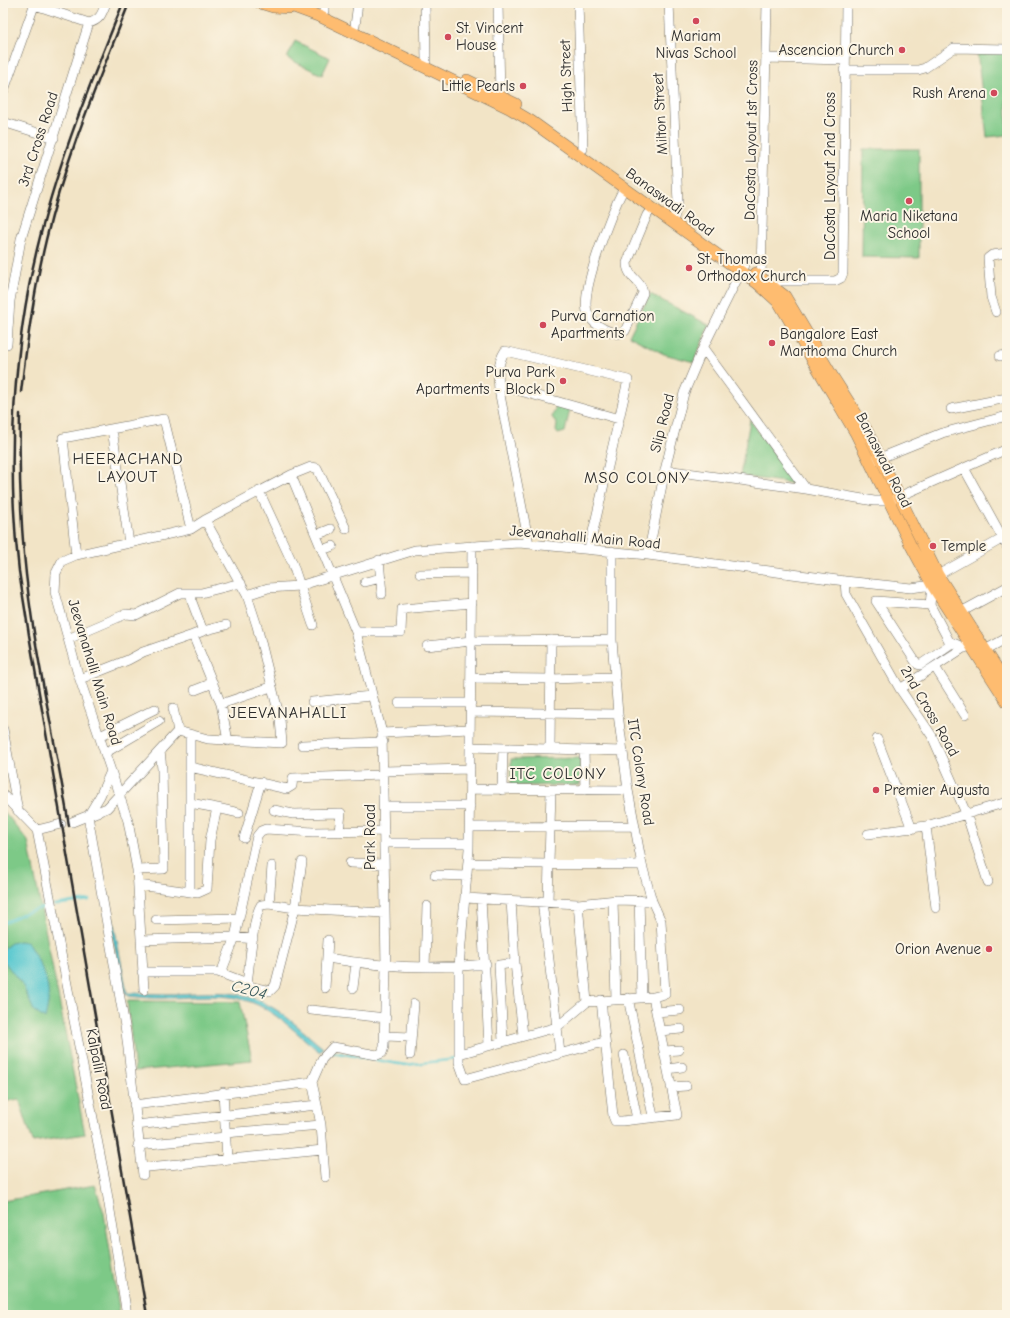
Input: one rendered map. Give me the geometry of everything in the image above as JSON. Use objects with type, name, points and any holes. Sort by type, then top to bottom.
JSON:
[{"type":"main road","points":[[260,3],[272,7],[303,6]]},
{"type":"main road","points":[[283,3],[303,6]]},
{"type":"main road","name":"Banaswadi Road","points":[[303,6],[324,7],[355,26],[500,95],[535,115],[583,149],[672,220]]},
{"type":"main road","name":"Banaswadi Road","points":[[303,6],[321,17],[509,108],[564,143],[652,208],[742,268],[770,289],[785,296],[866,429],[875,460],[932,585],[967,646],[1007,702]]},
{"type":"main road","name":"Banaswadi Road","points":[[894,499],[938,575],[1007,684]]},
{"type":"street","points":[[3,93],[35,4],[89,23],[96,21],[101,16],[106,3]]},
{"type":"street","points":[[355,26],[358,3]]},
{"type":"street","points":[[425,3],[426,61]]},
{"type":"street","points":[[498,3],[500,95]]},
{"type":"street","name":"High Street","points":[[578,3],[583,149]]},
{"type":"street","name":"Milton Street","points":[[669,3],[678,203],[672,220]]},
{"type":"street","name":"DaCosta Layout 1st Cross","points":[[759,280],[767,58],[767,3]]},
{"type":"street","name":"DaCosta Layout 2nd Cross","points":[[770,289],[779,281],[834,281],[841,278],[843,273],[844,60],[846,3]]},
{"type":"street","name":"3rd Cross Road","points":[[7,344],[10,301],[21,239],[89,23]]},
{"type":"street","points":[[844,70],[918,70],[926,68],[954,48],[1007,49]]},
{"type":"street","points":[[767,58],[844,60]]},
{"type":"street","points":[[3,122],[54,138]]},
{"type":"street","points":[[624,188],[595,263],[585,299],[586,310],[592,320],[618,334],[625,332],[643,293],[640,285],[627,270],[627,263],[647,215],[652,208]]},
{"type":"street","points":[[601,230],[610,208],[617,204]]},
{"type":"street","points":[[996,312],[991,296],[988,258],[992,255],[1007,253]]},
{"type":"street","name":"Slip Road","points":[[648,555],[665,470],[684,393],[703,348],[742,268]]},
{"type":"street","points":[[703,348],[806,489]]},
{"type":"street","points":[[529,544],[498,377],[501,358],[505,351],[628,380],[589,549]]},
{"type":"street","points":[[499,385],[619,419]]},
{"type":"street","points":[[951,409],[1007,398]]},
{"type":"street","points":[[875,460],[942,433],[1005,416]]},
{"type":"street","points":[[76,555],[63,438],[164,419],[191,529]]},
{"type":"street","points":[[112,429],[129,543]]},
{"type":"street","points":[[665,470],[806,489],[874,500],[894,499],[1007,450]]},
{"type":"street","name":"Jeevanahalli Main Road","points":[[144,990],[137,870],[128,821],[68,639],[55,592],[56,573],[62,561],[76,555],[191,529],[204,520],[259,491],[311,467],[317,468],[346,529]]},
{"type":"street","points":[[938,575],[1006,540],[964,468]]},
{"type":"street","points":[[291,475],[332,575]]},
{"type":"street","points":[[259,491],[292,562],[313,625]]},
{"type":"street","points":[[178,731],[190,735],[228,741],[282,742],[280,719],[257,626],[247,595],[241,582],[204,520]]},
{"type":"street","points":[[316,535],[331,529]]},
{"type":"street","name":"Jeevanahalli Main Road","points":[[247,595],[268,588],[299,586],[414,550],[529,544],[648,555],[844,581],[910,588],[932,585]]},
{"type":"street","points":[[322,550],[333,546]]},
{"type":"street","points":[[472,546],[470,827],[459,967],[459,1057],[465,1079],[604,1042]]},
{"type":"street","name":"ITC Colony Road","points":[[612,551],[612,640],[614,677],[628,790],[642,865],[652,900],[661,921],[665,994],[653,997]]},
{"type":"street","points":[[379,560],[382,594]]},
{"type":"street","points":[[420,574],[472,573]]},
{"type":"street","name":"Park Road","points":[[312,1082],[322,1058],[330,1049],[336,1047],[380,1054],[383,1050],[386,1036],[382,732],[371,696],[356,632],[332,575]]},
{"type":"street","points":[[365,582],[380,578]]},
{"type":"street","name":"2nd Cross Road","points":[[844,581],[846,594],[900,689],[932,736],[966,813],[988,882]]},
{"type":"street","points":[[68,639],[126,614],[136,615],[180,593],[191,594],[241,582]]},
{"type":"street","points":[[932,585],[930,605],[952,643]]},
{"type":"street","points":[[961,612],[1007,587]]},
{"type":"street","points":[[191,594],[192,602],[204,632]]},
{"type":"street","points":[[930,605],[876,600],[916,664],[920,665],[952,643],[967,646]]},
{"type":"street","points":[[356,632],[401,632],[402,609],[472,602]]},
{"type":"street","points":[[80,679],[144,652],[226,625]]},
{"type":"street","points":[[193,635],[222,704],[228,741]]},
{"type":"street","points":[[985,650],[1007,638]]},
{"type":"street","points":[[550,749],[551,640]]},
{"type":"street","points":[[427,646],[472,641],[612,640]]},
{"type":"street","points":[[900,689],[967,646]]},
{"type":"street","points":[[935,667],[965,715]]},
{"type":"street","points":[[471,678],[551,679],[614,677]]},
{"type":"street","points":[[195,690],[213,682]]},
{"type":"street","points":[[222,704],[271,687]]},
{"type":"street","points":[[312,702],[371,696]]},
{"type":"street","points":[[399,703],[550,713],[618,714]]},
{"type":"street","points":[[173,708],[178,731]]},
{"type":"street","points":[[100,736],[155,709]]},
{"type":"street","points":[[105,753],[159,722]]},
{"type":"street","points":[[382,732],[470,728]]},
{"type":"street","points":[[3,730],[18,811]]},
{"type":"street","points":[[72,822],[107,808],[178,731]]},
{"type":"street","points":[[190,735],[190,892]]},
{"type":"street","points":[[877,739],[912,829]]},
{"type":"street","points":[[302,745],[383,742]]},
{"type":"street","points":[[470,747],[623,751]]},
{"type":"street","points":[[502,790],[503,748]]},
{"type":"street","points":[[137,870],[164,869],[162,769],[160,750]]},
{"type":"street","points":[[584,750],[585,790]]},
{"type":"street","points":[[190,767],[287,789],[292,786],[293,778],[470,770]]},
{"type":"street","points":[[111,771],[100,796],[88,816],[100,892],[126,1032],[138,1145],[145,1171],[227,1159],[323,1150]]},
{"type":"street","points":[[244,838],[261,782]]},
{"type":"street","points":[[470,789],[628,790]]},
{"type":"street","points":[[551,790],[549,864],[545,901],[560,1053]]},
{"type":"street","points":[[3,795],[38,830],[61,824]]},
{"type":"street","points":[[868,834],[926,826],[1007,802]]},
{"type":"street","points":[[190,803],[239,813]]},
{"type":"street","points":[[384,806],[470,806]]},
{"type":"street","points":[[138,885],[198,893],[207,889],[210,840],[217,808]]},
{"type":"street","points":[[274,810],[293,814],[341,813],[339,832]]},
{"type":"street","points":[[247,826],[261,831],[272,829],[313,832],[384,831]]},
{"type":"street","points":[[470,827],[634,826]]},
{"type":"street","points":[[926,826],[936,908]]},
{"type":"street","name":"Kalpalli Road","points":[[38,830],[105,1180],[127,1315]]},
{"type":"street","points":[[221,973],[235,937],[257,836],[261,831]]},
{"type":"street","points":[[384,843],[469,844]]},
{"type":"street","points":[[142,972],[221,973],[266,991],[270,991],[275,986],[295,908],[302,862]]},
{"type":"street","points":[[350,863],[384,864]]},
{"type":"street","points":[[468,863],[642,865]]},
{"type":"street","points":[[269,904],[272,866]]},
{"type":"street","points":[[434,875],[467,876]]},
{"type":"street","points":[[465,898],[511,901],[545,901],[578,904],[652,900]]},
{"type":"street","points":[[481,898],[483,955],[486,964],[489,1045]]},
{"type":"street","points":[[639,900],[642,997]]},
{"type":"street","points":[[511,901],[515,963],[523,1035]]},
{"type":"street","points":[[613,901],[616,999]]},
{"type":"street","points":[[247,983],[258,910],[261,905],[269,904],[295,908],[384,913]]},
{"type":"street","points":[[578,904],[588,1002]]},
{"type":"street","points":[[425,967],[427,906]]},
{"type":"street","points":[[156,920],[239,918]]},
{"type":"street","points":[[141,940],[235,937],[253,939]]},
{"type":"street","points":[[325,988],[328,940]]},
{"type":"street","points":[[327,958],[386,967],[459,967],[486,964]]},
{"type":"street","points":[[353,988],[356,963]]},
{"type":"street","points":[[502,1041],[499,965],[515,963]]},
{"type":"street","points":[[459,1057],[502,1041],[557,1027],[588,1002],[601,1000],[653,997],[677,1115],[653,1116],[615,1121],[613,1116],[604,1042],[601,1000]]},
{"type":"street","points":[[628,998],[653,1116]]},
{"type":"street","points":[[410,1055],[414,1004]]},
{"type":"street","points":[[311,1010],[386,1018]]},
{"type":"street","points":[[656,1012],[680,1010]]},
{"type":"street","points":[[660,1031],[681,1029]]},
{"type":"street","points":[[386,1036],[411,1038]]},
{"type":"street","points":[[664,1051],[679,1050]]},
{"type":"street","points":[[624,1055],[637,1118]]},
{"type":"street","points":[[668,1069],[682,1067]]},
{"type":"street","points":[[134,1105],[222,1092],[312,1082],[321,1125],[325,1177]]},
{"type":"street","points":[[671,1086],[686,1086]]},
{"type":"street","points":[[222,1092],[227,1159]]},
{"type":"street","points":[[136,1125],[317,1105]]},
{"type":"street","points":[[138,1145],[321,1125]]},
{"type":"green space","points":[[295,41],[330,58],[322,75],[287,58]]},
{"type":"green space","name":"Rush Arena","points":[[977,51],[1007,52],[1007,135],[987,137]]},
{"type":"green space","points":[[863,149],[919,149],[919,258],[862,257]]},
{"type":"green space","points":[[650,294],[709,325],[694,362],[664,354],[629,336]]},
{"type":"green space","points":[[556,406],[570,409],[565,432],[558,434],[556,431],[557,424],[552,417]]},
{"type":"green space","points":[[750,420],[797,484],[740,476]]},
{"type":"green space","points":[[580,758],[580,785],[511,786],[511,759]]},
{"type":"green space","points":[[3,810],[28,841],[85,1134],[33,1142],[19,1099],[3,1102]]},
{"type":"green space","points":[[127,1001],[240,1002],[252,1060],[135,1071]]},
{"type":"green space","points":[[95,1185],[104,1213],[120,1315],[3,1315],[3,1201]]},
{"type":"water","points":[[104,894],[108,894],[127,993],[167,994],[217,992],[252,998],[280,1012],[323,1048],[320,1052],[268,1010],[238,998],[217,996],[156,998],[129,996],[125,993],[122,983]]},
{"type":"water","points":[[19,941],[27,942],[46,978],[48,987],[48,1007],[45,1019],[34,1011],[23,986],[3,960],[3,949],[11,943]]},
{"type":"waterway","name":"C204","points":[[54,905],[89,900]]},
{"type":"waterway","name":"C204","points":[[3,923],[27,912],[49,906]]},
{"type":"waterway","name":"C204","points":[[332,1052],[405,1065],[457,1059]]},
{"type":"railway","points":[[123,3],[88,89],[67,148],[40,237],[31,277],[18,361],[14,403],[13,488],[19,571],[29,635],[147,1315]]},
{"type":"railway","points":[[21,392],[34,297],[54,210],[83,120],[129,3]]},
{"type":"railway","points":[[20,414],[20,467],[24,554],[32,622],[69,826]]},
{"type":"place","name":"Mariam Nivas School","points":[[696,21]]},
{"type":"place","name":"St. Vincent House","points":[[448,37]]},
{"type":"place","name":"Ascencion Church","points":[[902,50]]},
{"type":"place","name":"Little Pearls","points":[[523,86]]},
{"type":"place","name":"Rush Arena","points":[[994,93]]},
{"type":"place","name":"Maria Niketana School","points":[[909,201]]},
{"type":"place","name":"St. Thomas Orthodox Church","points":[[689,268]]},
{"type":"place","name":"Purva Carnation Apartments","points":[[543,325]]},
{"type":"place","name":"Bangalore East Marthoma Church","points":[[772,343]]},
{"type":"place","name":"Purva Park Apartments - Block D","points":[[563,381]]},
{"type":"place","name":"Temple","points":[[933,546]]},
{"type":"place","name":"Premier Augusta","points":[[876,790]]},
{"type":"place","name":"Orion Avenue","points":[[989,949]]},
{"type":"district","name":"HEERACHAND LAYOUT","points":[[128,468]]},
{"type":"district","name":"MSO COLONY","points":[[637,478]]},
{"type":"district","name":"JEEVANAHALLI","points":[[288,713]]},
{"type":"district","name":"ITC COLONY","points":[[558,774]]}]
